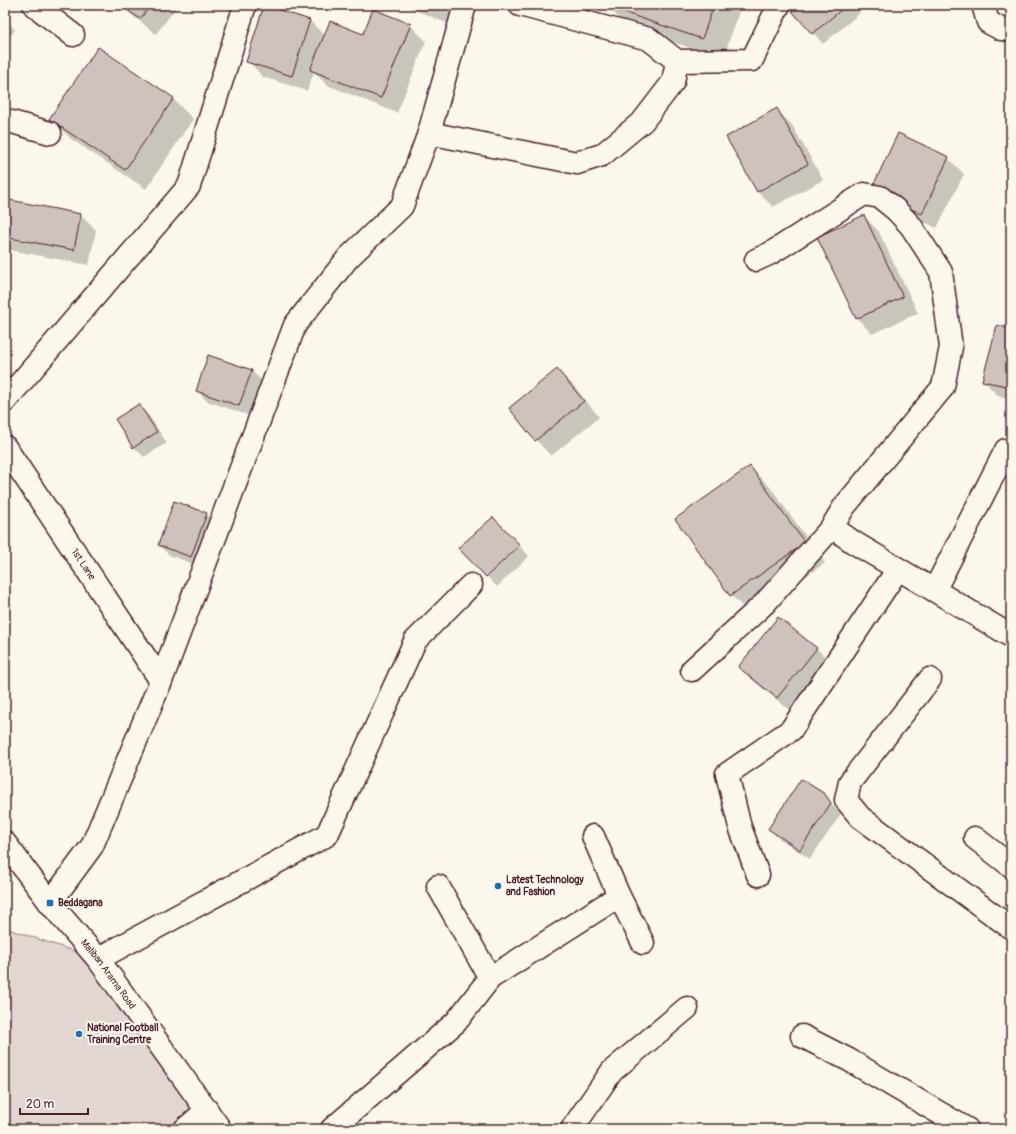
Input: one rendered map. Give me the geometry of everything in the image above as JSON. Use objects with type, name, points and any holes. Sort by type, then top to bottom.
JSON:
[{"type":"street","points":[[34,5],[73,35]]},
{"type":"street","points":[[5,401],[189,186],[245,5]]},
{"type":"street","points":[[50,903],[92,846],[161,681],[295,325],[348,258],[402,206],[429,133],[465,5]]},
{"type":"street","points":[[520,5],[649,39],[677,61],[752,60],[779,5]]},
{"type":"street","points":[[983,5],[988,22],[1001,29],[1011,30]]},
{"type":"street","points":[[429,133],[576,163],[602,155],[643,122],[673,82],[677,61]]},
{"type":"street","points":[[5,120],[50,133]]},
{"type":"street","points":[[692,670],[765,603],[832,527],[844,507],[943,388],[951,347],[941,272],[911,226],[896,210],[880,197],[864,194],[771,253],[756,260]]},
{"type":"street","name":"1st Lane","points":[[5,447],[161,681]]},
{"type":"street","points":[[934,589],[1006,450]]},
{"type":"street","points":[[832,527],[853,542],[1011,636]]},
{"type":"street","points":[[758,876],[740,827],[727,774],[791,730],[898,569]]},
{"type":"street","points":[[98,959],[327,835],[415,641],[471,585]]},
{"type":"street","points":[[930,679],[850,782],[846,800],[860,817],[1011,928]]},
{"type":"street","points":[[592,836],[619,896],[643,943]]},
{"type":"street","points":[[975,838],[1011,866]]},
{"type":"street","name":"Maliban Arama Road","points":[[5,843],[50,903],[98,959],[220,1129]]},
{"type":"street","points":[[438,886],[490,978]]},
{"type":"street","points":[[332,1129],[456,1022],[490,978],[619,896]]},
{"type":"street","points":[[572,1129],[612,1071],[687,1008]]},
{"type":"street","points":[[802,1036],[850,1060],[967,1129]]},
{"type":"street","points":[[185,1129],[207,1110]]},
{"type":"shaded area","name":"National Football Training Centre","points":[[5,928],[98,959],[207,1110],[185,1129],[5,1129]]},
{"type":"building","points":[[121,5],[151,5],[140,19]]},
{"type":"building","points":[[264,5],[310,20],[292,76],[246,62]]},
{"type":"building","points":[[714,5],[702,39],[605,6]]},
{"type":"building","points":[[799,5],[847,5],[812,34],[792,11]]},
{"type":"building","points":[[373,9],[411,24],[381,98],[310,70],[330,21],[363,34]]},
{"type":"building","points":[[98,47],[174,98],[125,170],[49,119]]},
{"type":"building","points":[[777,108],[808,164],[757,192],[726,137]]},
{"type":"building","points":[[898,133],[949,157],[922,214],[871,190]]},
{"type":"building","points":[[5,199],[81,214],[74,250],[5,237]]},
{"type":"building","points":[[864,215],[903,297],[856,319],[817,237]]},
{"type":"building","points":[[997,325],[1011,329],[1011,387],[982,381]]},
{"type":"building","points":[[208,355],[252,370],[239,406],[196,391]]},
{"type":"building","points":[[557,369],[584,401],[535,441],[509,408]]},
{"type":"building","points":[[139,404],[157,432],[133,448],[115,419]]},
{"type":"building","points":[[750,466],[805,543],[730,596],[675,519]]},
{"type":"building","points":[[174,501],[207,513],[191,557],[158,545]]},
{"type":"building","points":[[493,517],[520,545],[486,577],[458,548]]},
{"type":"building","points":[[778,617],[817,648],[777,698],[738,667]]},
{"type":"building","points":[[801,779],[825,794],[831,803],[800,850],[768,829]]},
{"type":"place","name":"Latest Technology and Fashion","points":[[498,886]]},
{"type":"place","name":"Beddagana","points":[[50,903]]},
{"type":"place","name":"National Football Training Centre","points":[[79,1034]]}]
